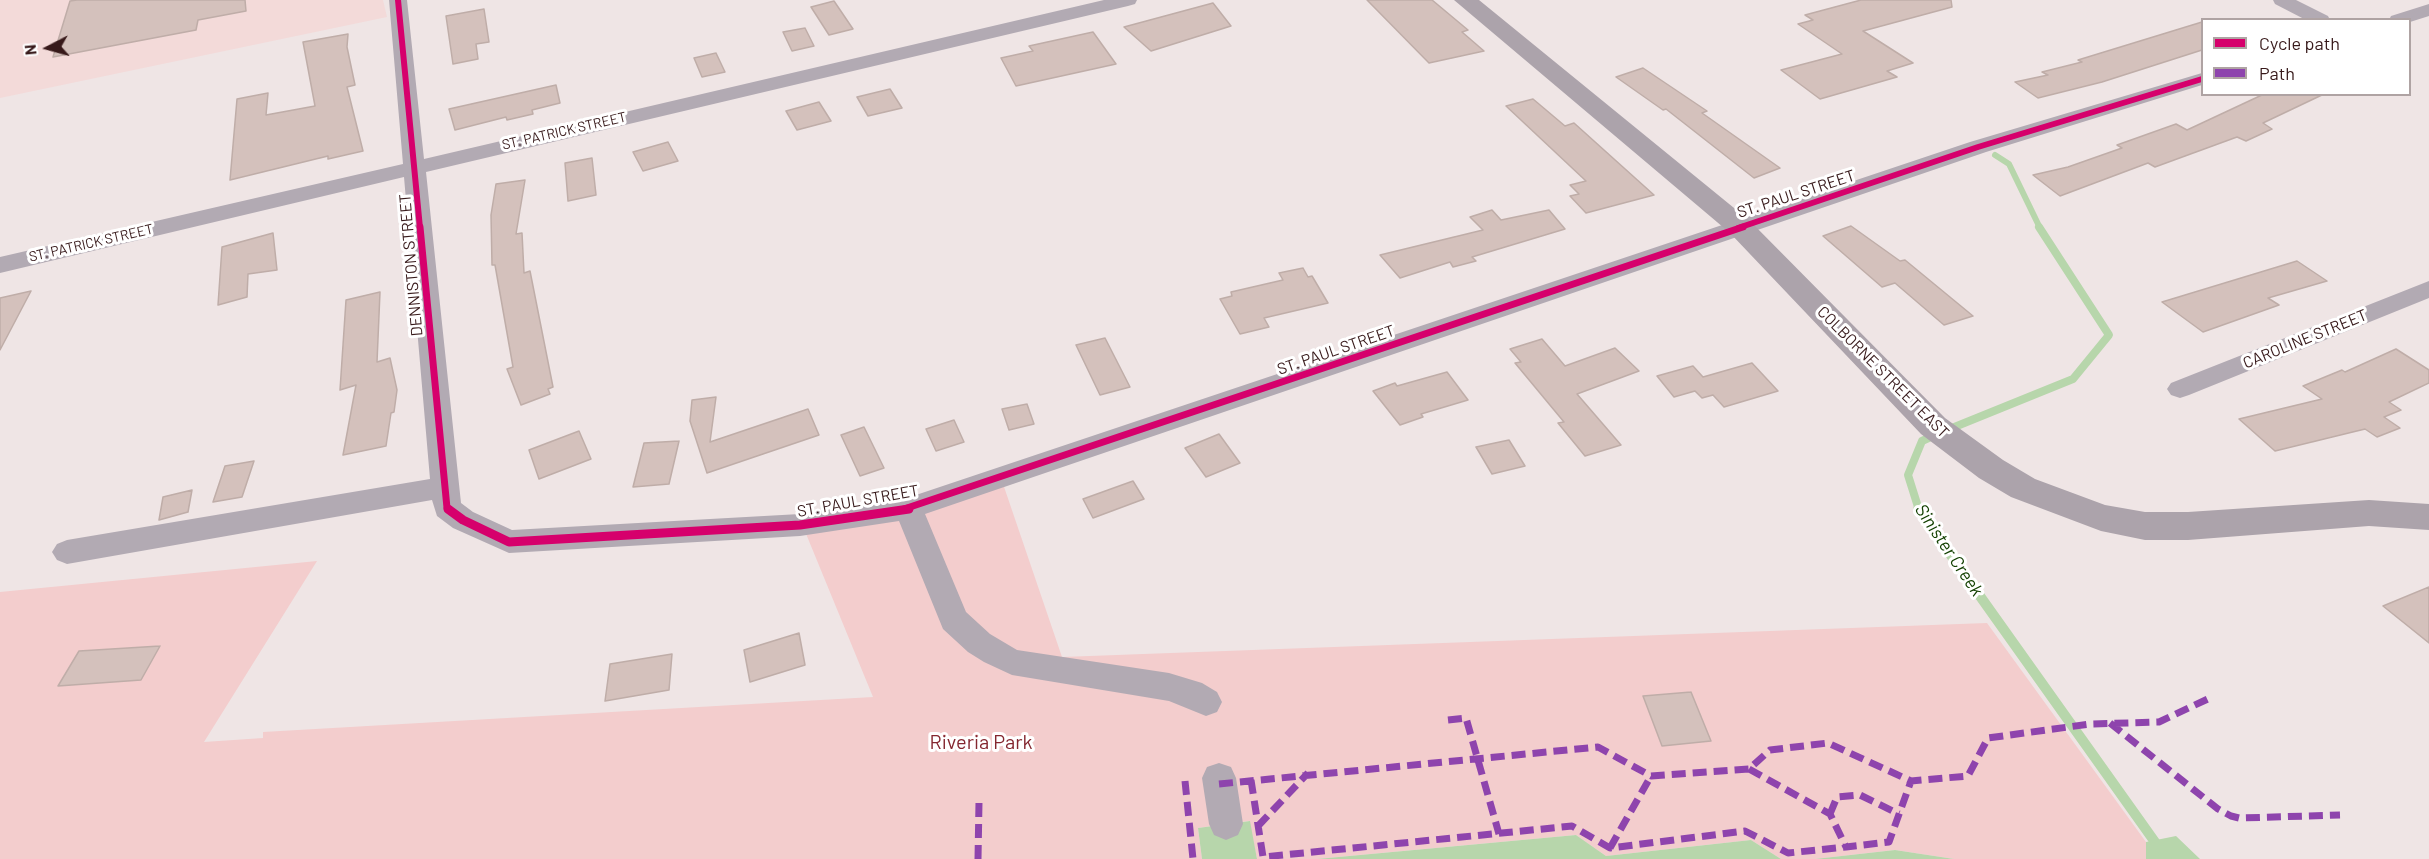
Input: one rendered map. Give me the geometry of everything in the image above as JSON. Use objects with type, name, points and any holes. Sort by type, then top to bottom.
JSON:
[{"type":"main road","name":"COLBORNE STREET EAST","points":[[1465,0],[1740,227],[1942,433],[1991,469],[2032,492],[2120,523],[2166,527],[2369,513],[2429,517]]},
{"type":"street","name":"DENNISTON STREET","points":[[398,0],[447,508],[463,519]]},
{"type":"street","name":"ST. PATRICK STREET","points":[[0,265],[1128,0]]},
{"type":"street","points":[[2282,0],[2317,18]]},
{"type":"street","points":[[2404,18],[2429,10]]},
{"type":"street","name":"ST. PAUL STREET","points":[[463,519],[510,542],[800,525],[908,509],[1978,147],[2201,79]]},
{"type":"street","name":"CAROLINE STREET","points":[[2180,389],[2429,289]]},
{"type":"street","points":[[67,552],[445,487]]},
{"type":"street","points":[[908,509],[954,620],[987,648],[1012,662],[1169,687],[1191,693],[1206,702]]},
{"type":"street","points":[[1219,778],[1226,824]]},
{"type":"shaded area","points":[[0,0],[383,0],[387,17],[0,98]]},
{"type":"shaded area","points":[[1250,821],[1257,859],[1202,859],[1198,828]]},
{"type":"shaded area","points":[[1576,835],[1606,856],[1751,840],[1781,859],[1317,859]]},
{"type":"shaded area","points":[[2176,836],[2200,859],[2146,859],[2146,842]]},
{"type":"shaded area","points":[[1895,850],[1954,859],[1815,859]]},
{"type":"green space","name":"Riveria Park","points":[[1000,475],[1062,657],[1987,623],[2146,842],[2146,859],[1954,859],[1895,850],[1815,859],[1781,859],[1751,840],[1606,856],[1576,835],[1317,859],[1257,859],[1249,821],[1198,828],[1202,859],[0,859],[0,592],[317,561],[204,742],[263,738],[263,732],[873,697],[802,524],[929,498]]},
{"type":"building","points":[[245,0],[246,11],[198,20],[196,30],[53,57],[70,1]]},
{"type":"building","points":[[1367,0],[1432,0],[1468,30],[1462,32],[1484,51],[1429,63]]},
{"type":"building","points":[[1861,0],[1951,0],[1952,7],[1863,31],[1913,63],[1887,71],[1897,77],[1820,99],[1781,70],[1842,54],[1798,24],[1813,20],[1805,15]]},
{"type":"building","points":[[834,1],[853,29],[829,35],[811,7]]},
{"type":"building","points":[[1213,3],[1231,26],[1151,51],[1124,27]]},
{"type":"building","points":[[484,9],[489,42],[476,44],[478,59],[453,64],[446,16]]},
{"type":"building","points":[[2201,22],[2201,50],[2102,82],[2038,98],[2015,82],[2048,75],[2042,72],[2082,62],[2078,60]]},
{"type":"building","points":[[805,28],[814,46],[792,51],[783,32]]},
{"type":"building","points":[[1093,32],[1116,64],[1016,86],[1001,58],[1033,51],[1029,46]]},
{"type":"building","points":[[348,34],[347,47],[355,85],[347,87],[363,151],[328,159],[328,156],[230,180],[237,99],[268,93],[266,115],[315,106],[303,42]]},
{"type":"building","points":[[716,53],[725,72],[702,77],[694,58]]},
{"type":"building","points":[[1643,68],[1707,111],[1702,113],[1780,168],[1754,178],[1666,109],[1663,110],[1616,77]]},
{"type":"building","points":[[556,85],[560,103],[532,110],[533,114],[507,120],[506,117],[455,130],[449,109]]},
{"type":"building","points":[[890,89],[902,108],[868,116],[857,97]]},
{"type":"building","points":[[2260,96],[2320,96],[2263,123],[2272,129],[2246,141],[2237,137],[2155,167],[2148,163],[2060,196],[2033,175],[2068,167],[2122,148],[2117,145],[2176,124],[2187,130]]},
{"type":"building","points":[[1533,99],[1565,126],[1574,123],[1654,195],[1586,213],[1570,196],[1579,194],[1570,185],[1586,181],[1506,106]]},
{"type":"building","points":[[819,102],[831,121],[797,130],[786,111]]},
{"type":"building","points":[[668,142],[678,161],[643,171],[633,152]]},
{"type":"building","points":[[592,158],[596,195],[568,201],[565,163]]},
{"type":"building","points":[[525,180],[516,234],[522,233],[524,273],[530,271],[553,387],[548,389],[550,394],[521,405],[507,369],[513,367],[495,265],[492,265],[491,215],[496,184]]},
{"type":"building","points":[[1492,210],[1501,220],[1549,210],[1565,229],[1472,257],[1476,261],[1453,267],[1450,262],[1400,278],[1380,255],[1483,230],[1470,217]]},
{"type":"building","points":[[1851,226],[1900,261],[1905,260],[1973,316],[1944,325],[1895,283],[1882,287],[1823,236]]},
{"type":"building","points":[[273,233],[277,270],[248,274],[247,297],[218,305],[222,247]]},
{"type":"building","points":[[2297,261],[2327,281],[2268,298],[2279,305],[2203,332],[2162,302]]},
{"type":"building","points":[[1303,268],[1308,277],[1312,276],[1328,303],[1264,318],[1269,327],[1240,334],[1220,299],[1232,296],[1231,292],[1283,280],[1279,273]]},
{"type":"building","points":[[31,291],[0,350],[0,298]]},
{"type":"building","points":[[380,292],[377,362],[390,358],[397,390],[394,412],[391,413],[386,446],[343,455],[356,385],[340,390],[346,300]]},
{"type":"building","points":[[1105,338],[1130,387],[1100,395],[1076,345]]},
{"type":"building","points":[[1542,339],[1565,366],[1615,348],[1639,371],[1577,394],[1621,445],[1585,456],[1558,423],[1564,422],[1515,363],[1521,362],[1510,349]]},
{"type":"building","points":[[2396,349],[2429,370],[2429,383],[2389,402],[2401,410],[2384,417],[2400,428],[2377,437],[2365,429],[2275,451],[2239,419],[2322,399],[2303,386],[2342,370],[2345,372]]},
{"type":"building","points":[[1752,363],[1778,391],[1724,407],[1713,395],[1702,398],[1695,391],[1674,397],[1657,376],[1693,366],[1703,377]]},
{"type":"building","points":[[1447,372],[1468,400],[1421,414],[1423,417],[1400,425],[1373,391],[1395,383],[1397,386]]},
{"type":"building","points":[[716,397],[710,442],[808,409],[819,435],[707,473],[690,421],[692,400]]},
{"type":"building","points":[[1027,404],[1034,424],[1009,430],[1002,409]]},
{"type":"building","points":[[954,420],[964,442],[936,451],[926,429]]},
{"type":"building","points":[[864,427],[884,468],[860,476],[841,435]]},
{"type":"building","points":[[579,431],[591,459],[539,479],[529,450]]},
{"type":"building","points":[[1219,434],[1240,463],[1206,477],[1185,448]]},
{"type":"building","points":[[1509,440],[1525,466],[1492,474],[1476,447]]},
{"type":"building","points":[[679,441],[669,484],[633,487],[644,443]]},
{"type":"building","points":[[254,461],[242,497],[213,502],[225,466]]},
{"type":"building","points":[[1133,481],[1144,499],[1093,518],[1083,499]]},
{"type":"building","points":[[192,490],[188,512],[159,520],[163,497]]},
{"type":"building","points":[[2429,587],[2429,643],[2383,606]]},
{"type":"building","points":[[799,633],[805,665],[750,682],[744,650]]},
{"type":"building","points":[[160,646],[141,680],[58,686],[79,651]]},
{"type":"building","points":[[672,654],[669,690],[605,701],[610,664]]},
{"type":"building","points":[[1691,692],[1711,741],[1662,746],[1643,696]]},
{"type":"waterway","name":"Sinister Creek","points":[[1995,155],[2009,164],[2040,228]]},
{"type":"waterway","name":"Sinister Creek","points":[[1947,430],[2073,379],[2109,335],[2039,227]]},
{"type":"waterway","name":"Sinister Creek","points":[[1919,510],[1908,475],[1922,441],[1935,435]]},
{"type":"waterway","name":"Sinister Creek","points":[[1918,509],[2167,859]]},
{"type":"marked path","points":[[1219,784],[1598,747],[1651,776],[1749,769],[1770,750],[1828,743],[1911,781],[1968,776],[1988,738],[2090,724],[2159,722],[2212,697]]},
{"type":"marked path","points":[[1448,720],[1466,718],[1499,834]]},
{"type":"marked path","points":[[2110,723],[2218,809],[2231,816],[2239,818],[2340,815]]},
{"type":"marked path","points":[[1749,769],[1830,814],[1846,847],[1889,842],[1911,781]]},
{"type":"marked path","points":[[1258,826],[1308,773]]},
{"type":"marked path","points":[[1610,848],[1651,776]]},
{"type":"marked path","points":[[1251,780],[1263,857],[1572,826],[1610,848],[1745,831],[1788,853],[1846,847]]},
{"type":"marked path","points":[[1185,781],[1193,859]]},
{"type":"marked path","points":[[1830,814],[1837,797],[1860,795],[1899,814]]},
{"type":"marked path","points":[[978,859],[979,802]]},
{"type":"cycle path","points":[[398,0],[447,508],[463,520],[509,542],[800,525],[908,509],[1978,147],[2201,79]]}]
